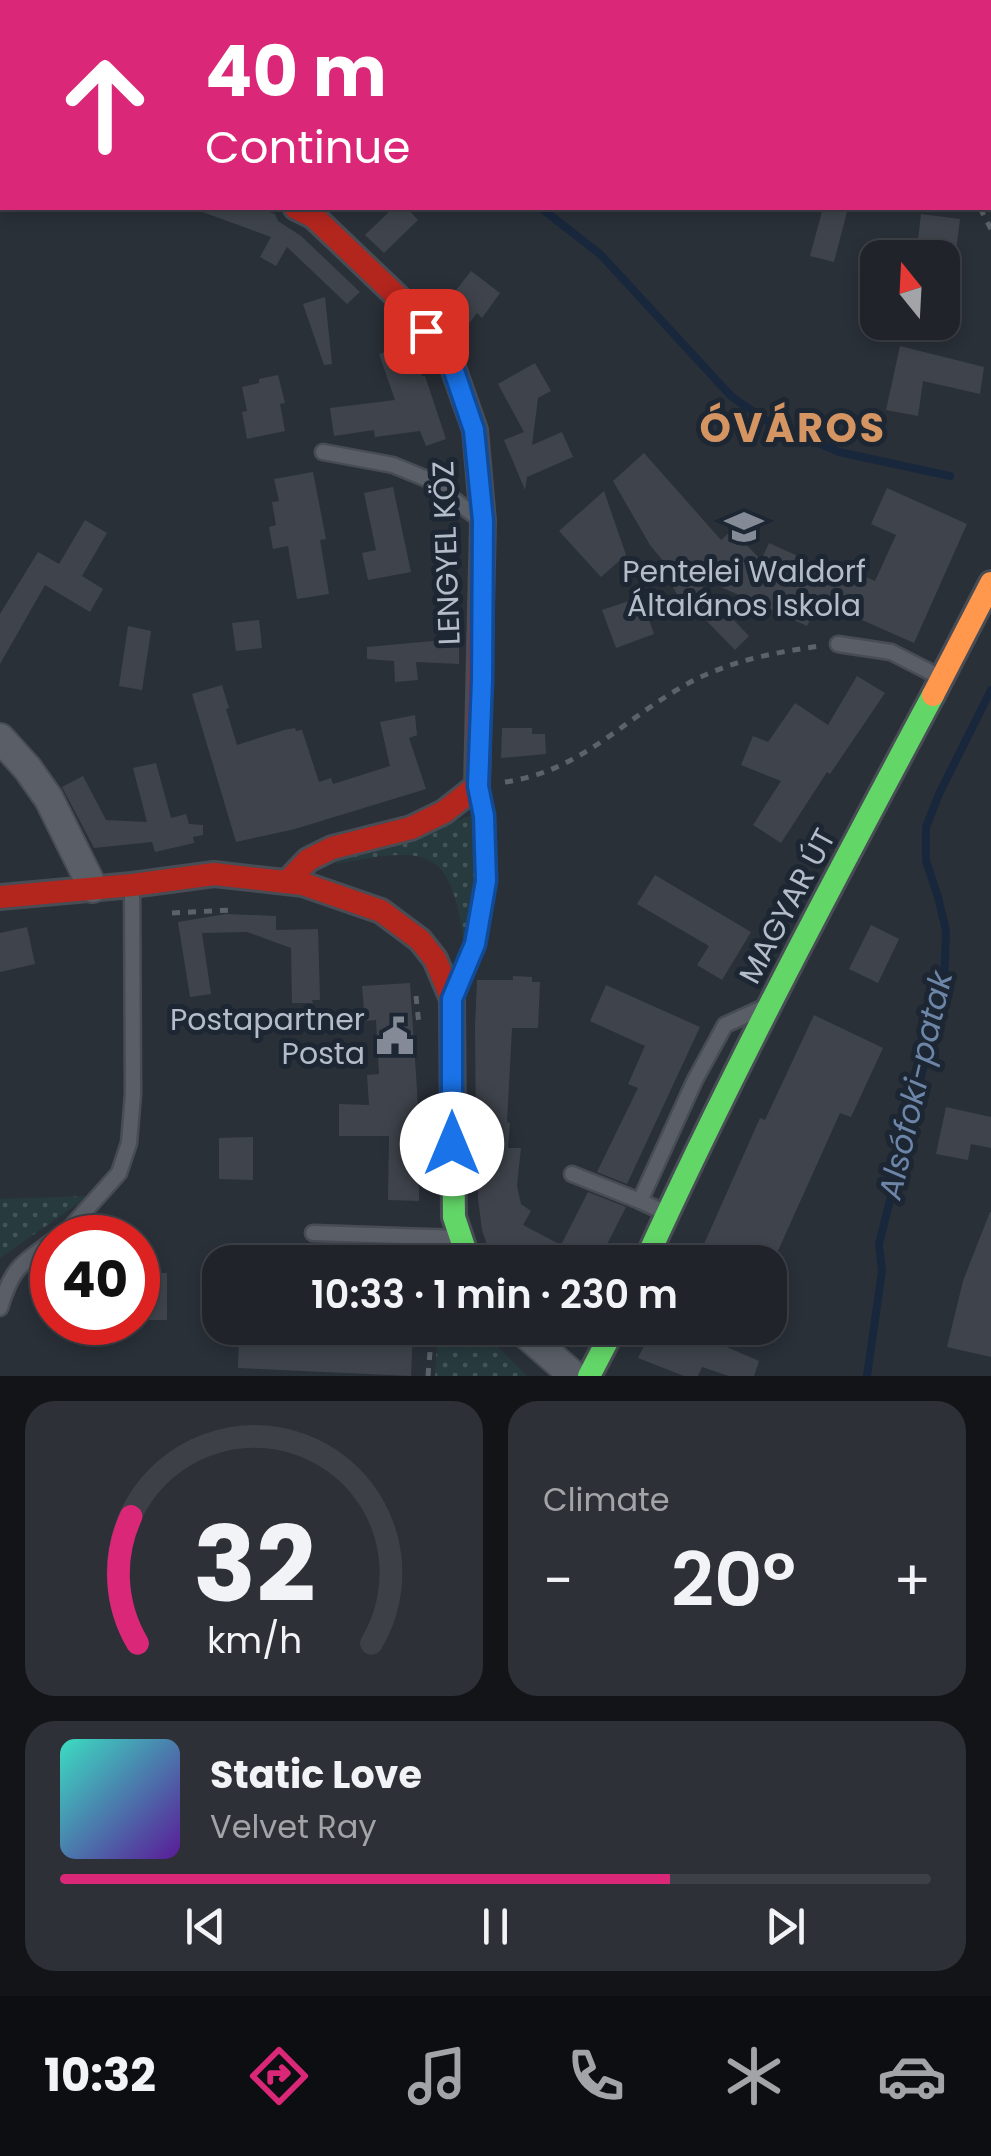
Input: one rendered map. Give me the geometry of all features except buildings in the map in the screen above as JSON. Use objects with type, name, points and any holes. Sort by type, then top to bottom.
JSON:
[{"type":"street","name":"LENGYEL KÖZ","points":[[300,210],[314,218],[401,300],[451,362],[474,430],[483,521],[478,786]]},
{"type":"street","name":"MAGYAR ÚT","points":[[653,1245],[766,1006],[943,679],[984,614],[991,583]]},
{"type":"street","points":[[0,738],[50,800],[94,888]]},
{"type":"street","points":[[288,881],[308,860],[332,848],[411,828],[444,812],[478,786]]},
{"type":"street","points":[[0,897],[214,874],[288,881],[381,912],[402,924],[435,960],[452,999],[452,1183],[454,1218],[462,1245]]},
{"type":"street","points":[[538,1345],[574,1376]]},
{"type":"street","points":[[589,1376],[605,1345]]},
{"type":"lane","points":[[323,452],[393,465],[427,479],[483,521]]},
{"type":"lane","points":[[838,644],[891,652],[943,679]]},
{"type":"lane","points":[[452,999],[475,944],[486,881],[484,816],[478,786]]},
{"type":"lane","points":[[82,1215],[120,1173],[129,1144],[133,1094],[132,885]]},
{"type":"lane","points":[[640,1202],[695,1080],[725,1025],[766,1006]]},
{"type":"lane","points":[[572,1174],[667,1214]]},
{"type":"lane","points":[[313,1234],[459,1238]]},
{"type":"lane","points":[[0,1308],[8,1279],[30,1257]]},
{"type":"path","points":[[478,786],[530,778],[578,758],[680,688],[718,669],[774,652],[838,644]]},
{"type":"path","points":[[132,916],[248,911]]},
{"type":"path","points":[[415,994],[419,1026]]},
{"type":"path","points":[[428,1376],[431,1345]]},
{"type":"green space","points":[[474,815],[477,884],[464,957],[453,891],[440,868],[431,861],[397,855],[336,864],[335,858]]},
{"type":"green space","points":[[89,1196],[62,1215],[30,1215],[30,1237],[0,1258],[0,1199]]},
{"type":"green space","points":[[437,1345],[496,1345],[527,1376],[435,1376]]},
{"type":"waterway","points":[[544,210],[601,255],[731,396],[765,420],[839,452],[950,476]]},
{"type":"waterway","name":"Alsófoki-patak","points":[[867,1376],[882,1271],[879,1244],[944,985],[946,931],[926,861],[926,827],[991,690]]},
{"type":"traffic: fast","points":[[653,1245],[748,1047],[933,695]]},
{"type":"traffic: fast","points":[[453,1136],[454,1217],[463,1245]]},
{"type":"traffic: fast","points":[[589,1376],[605,1345]]},
{"type":"traffic: slow","points":[[933,695],[991,583]]},
{"type":"traffic: jam","points":[[288,881],[308,860],[332,848],[411,828],[444,812],[477,786],[483,521],[475,430],[451,362],[401,300],[314,217],[300,210]]},
{"type":"traffic: jam","points":[[0,897],[214,874],[303,884],[381,911],[420,940],[435,959],[452,999],[453,1136]]},
{"type":"place","name":"Pentelei Waldorf Általános Iskola","points":[[744,527]]},
{"type":"place","name":"Postapartner Posta","points":[[395,1036]]},
{"type":"district","name":"ÓVÁROS","points":[[793,428]]},
{"type":"route","points":[[426,331],[451,362],[474,430],[483,521],[478,786],[484,816],[486,881],[475,944],[452,999],[452,1144]]}]
